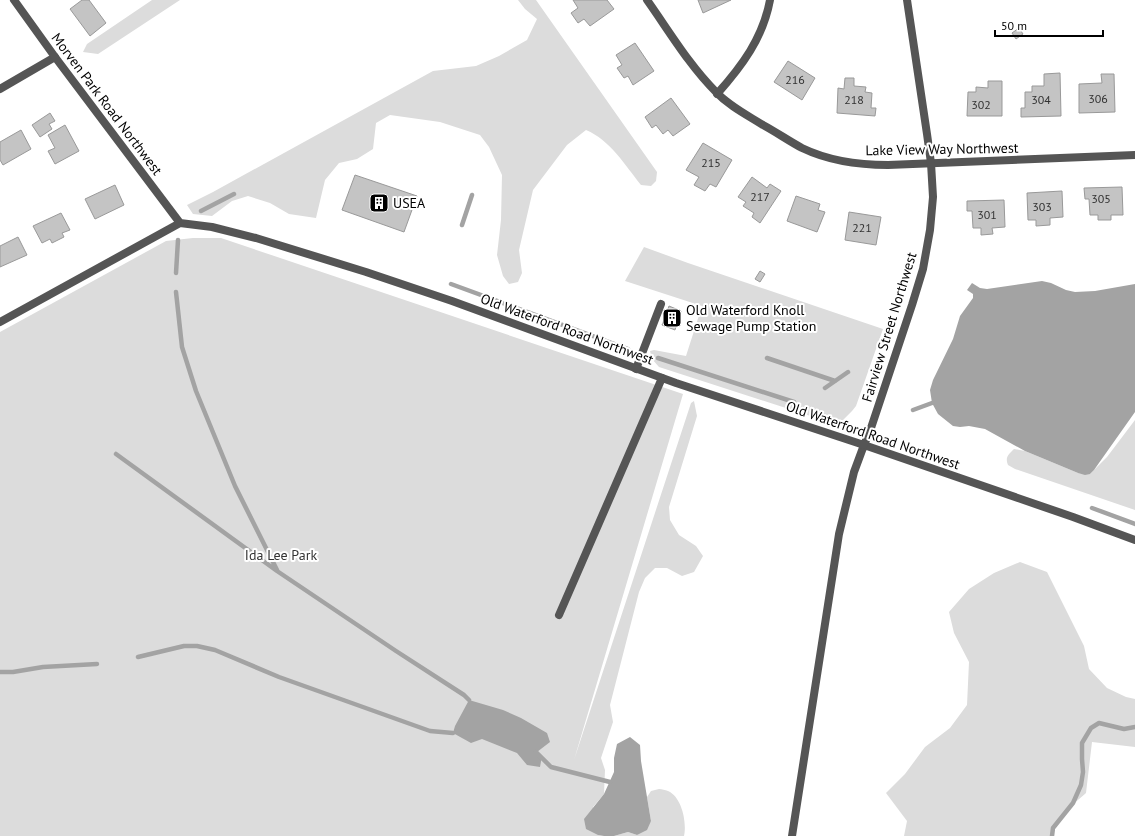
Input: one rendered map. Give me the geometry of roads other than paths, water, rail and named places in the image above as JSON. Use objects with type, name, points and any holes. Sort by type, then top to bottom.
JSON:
[{"type":"street","name":"Morven Park Road Northwest","points":[[14,0],[180,223]]},
{"type":"street","name":"Lake View Way Northwest","points":[[647,0],[700,76],[717,94],[751,118],[804,148],[826,157],[851,163],[874,165],[1135,155]]},
{"type":"street","points":[[717,94],[747,57],[760,34],[770,0]]},
{"type":"street","name":"Fairview Street Northwest","points":[[792,836],[839,534],[854,472],[871,428],[923,269],[930,230],[933,198],[931,163],[907,0]]},
{"type":"street","points":[[0,90],[55,57]]},
{"type":"street","points":[[0,322],[180,223]]},
{"type":"street","name":"Old Waterford Road Northwest","points":[[180,223],[212,227],[249,236],[366,272],[452,301],[636,369],[864,445],[1135,540]]},
{"type":"street","points":[[636,369],[661,304]]},
{"type":"street","points":[[559,615],[662,378]]},
{"type":"waterway","points":[[201,211],[234,194]]},
{"type":"waterway","points":[[462,225],[472,195]]},
{"type":"waterway","points":[[176,273],[178,240]]},
{"type":"waterway","points":[[451,284],[628,349]]},
{"type":"waterway","points":[[176,292],[182,347],[196,391],[235,486],[277,570]]},
{"type":"waterway","points":[[658,358],[794,402]]},
{"type":"waterway","points":[[767,358],[835,381]]},
{"type":"waterway","points":[[825,388],[848,372]]},
{"type":"waterway","points":[[913,410],[932,403]]},
{"type":"waterway","points":[[116,454],[277,571],[464,695],[469,700]]},
{"type":"waterway","points":[[1092,508],[1135,524]]},
{"type":"waterway","points":[[138,657],[184,646],[197,646],[215,650],[279,677],[430,731],[453,733]]},
{"type":"waterway","points":[[0,672],[13,672],[43,667],[97,664]]},
{"type":"waterway","points":[[1052,836],[1053,828],[1073,803],[1081,785],[1083,772],[1082,743],[1091,728],[1099,723],[1124,729],[1135,727]]},
{"type":"waterway","points":[[536,752],[551,767],[610,782]]},
{"type":"place","name":"USEA","points":[[379,203]]},
{"type":"place","name":"Old Waterford Knoll Sewage Pump Station","points":[[672,318]]},
{"type":"park label","name":"Ida Lee Park","points":[[281,555]]}]
